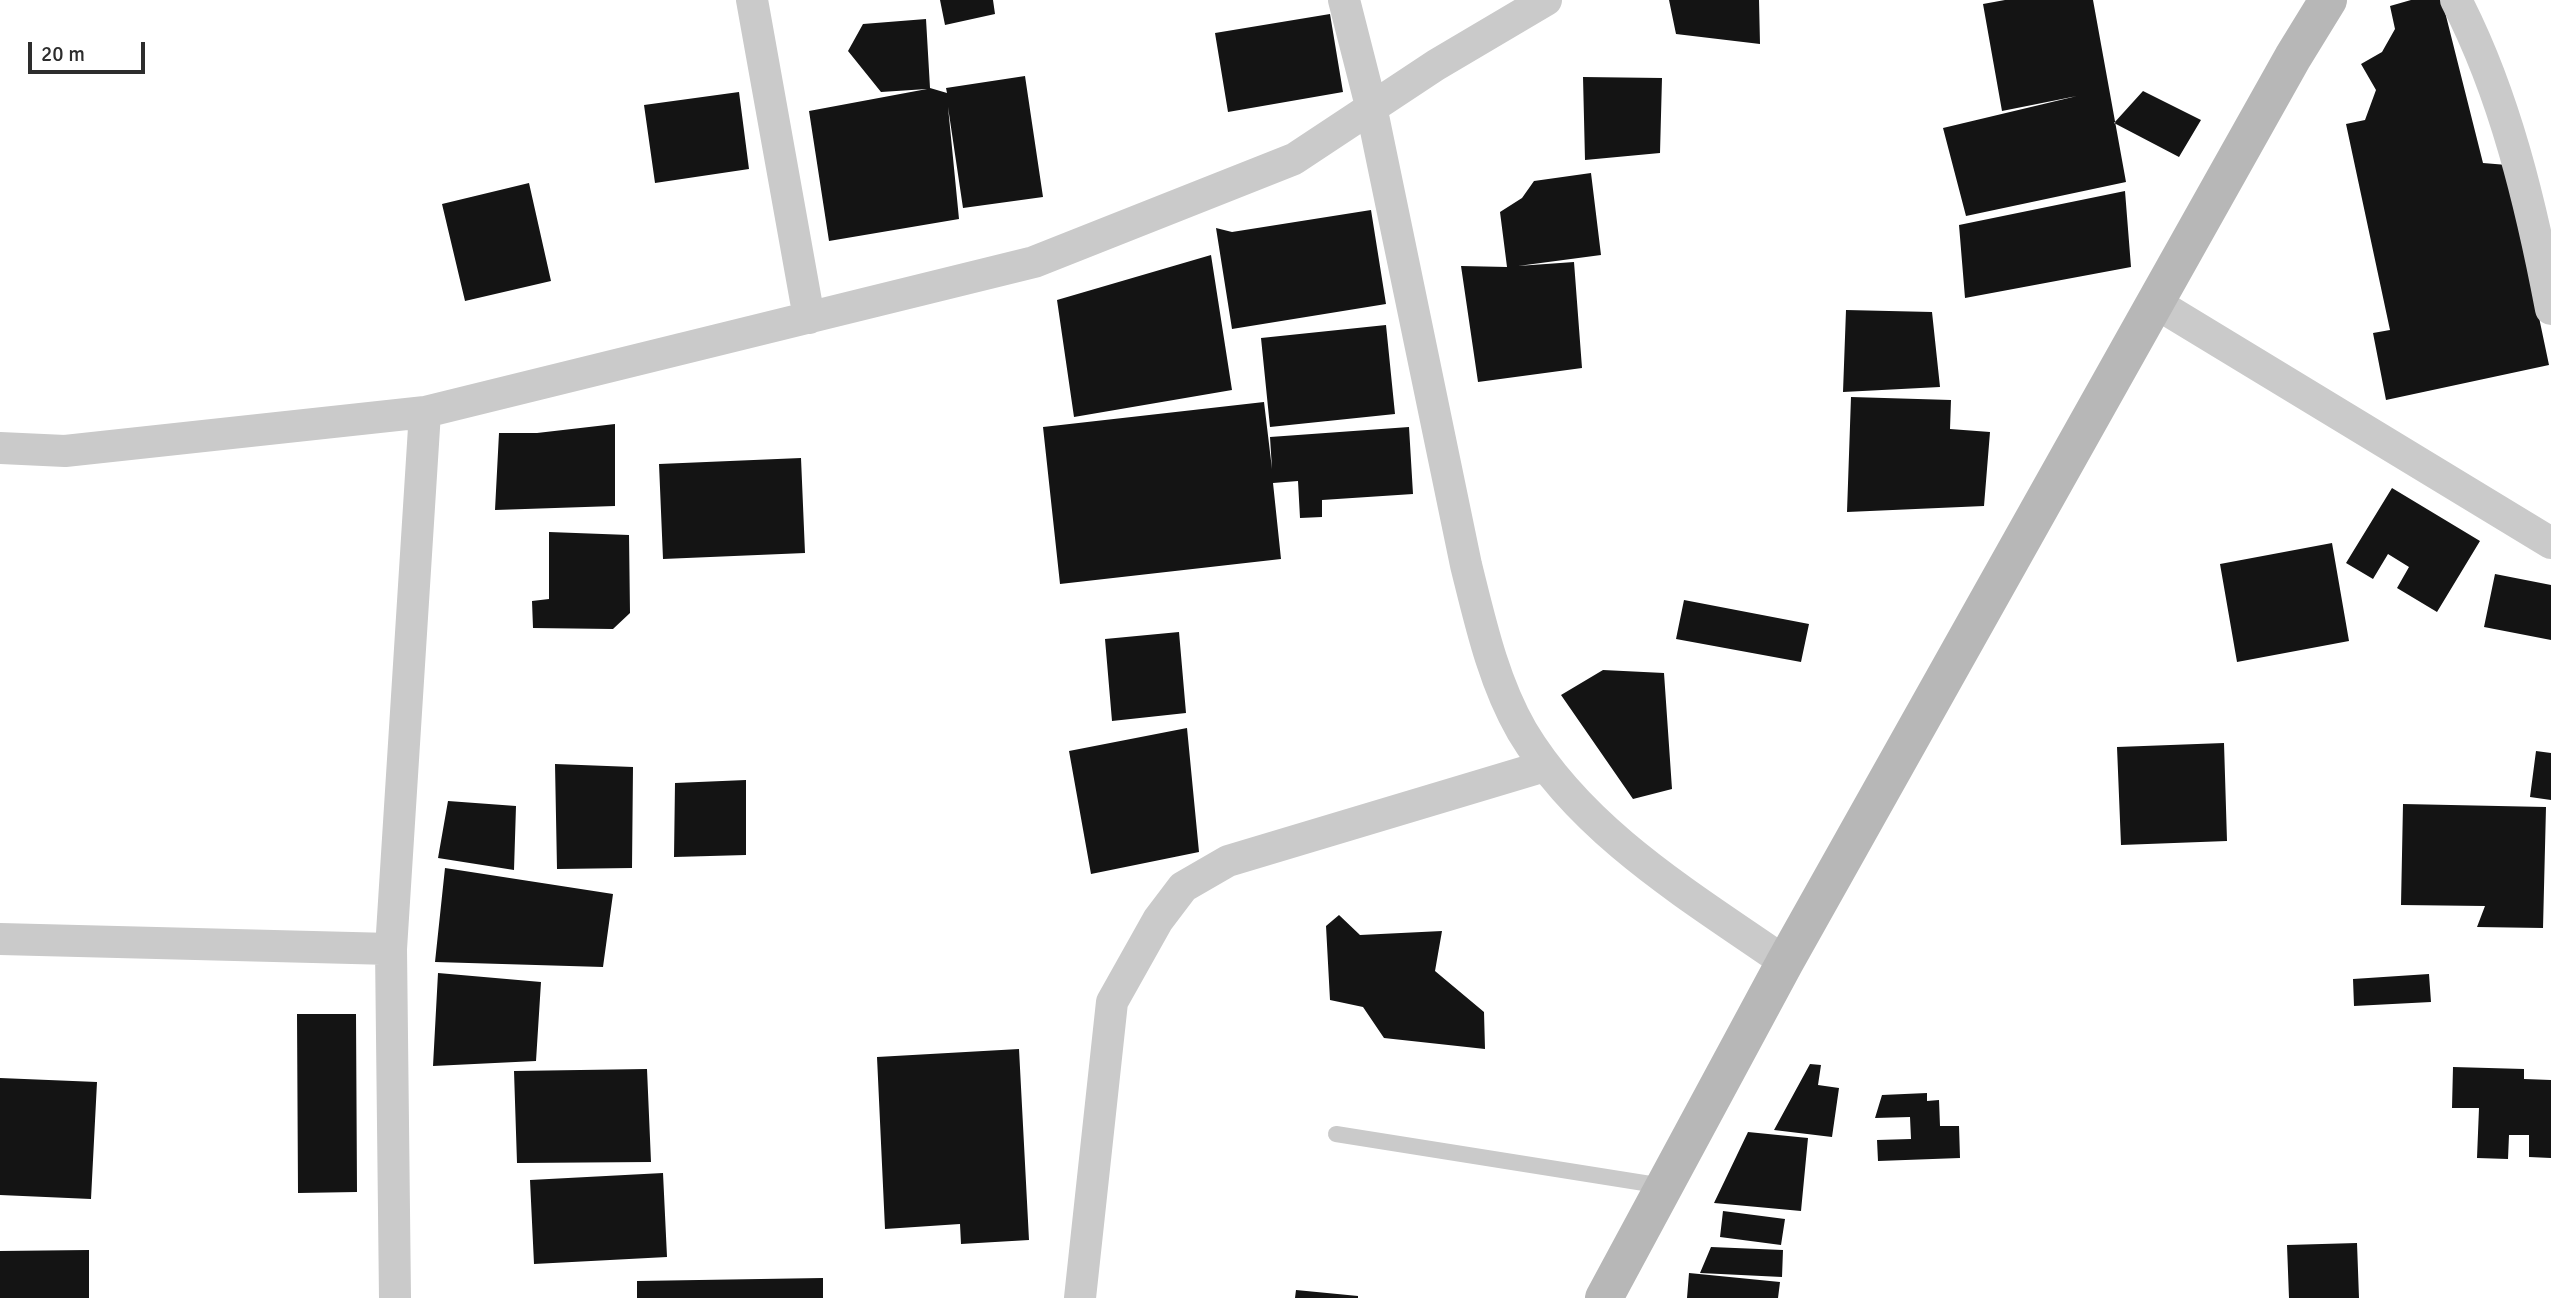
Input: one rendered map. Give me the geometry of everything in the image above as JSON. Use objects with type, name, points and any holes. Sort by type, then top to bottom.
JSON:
[{"type":"main road","points":[[1604,1298],[1785,962],[2292,57],[2328,0]]},
{"type":"street","points":[[751,0],[809,318]]},
{"type":"street","points":[[1344,0],[1371,106],[1466,565],[1485,639],[1521,729],[1545,765],[1640,862],[1785,962]]},
{"type":"street","points":[[0,448],[65,451],[425,412],[1046,257],[1294,159],[1371,106],[1509,19],[1546,0]]},
{"type":"street","points":[[2456,0],[2483,51],[2536,232],[2551,309]]},
{"type":"street","points":[[2154,302],[2551,543]]},
{"type":"street","points":[[395,1298],[391,949],[425,412]]},
{"type":"street","points":[[1080,1298],[1112,1002],[1158,920],[1183,887],[1228,861],[1545,765]]},
{"type":"street","points":[[0,939],[391,949]]},
{"type":"lane","points":[[1336,1134],[1665,1186]]},
{"type":"building","points":[[940,0],[993,0],[995,14],[945,25]]},
{"type":"building","points":[[1669,0],[1759,0],[1760,44],[1676,34]]},
{"type":"building","points":[[2005,0],[2093,0],[2126,182],[1966,216],[1943,128],[2077,96],[2002,111],[1983,4]]},
{"type":"building","points":[[2411,0],[2442,0],[2483,163],[2507,165],[2549,365],[2386,400],[2373,333],[2390,330],[2346,124],[2365,120],[2376,90],[2361,64],[2382,52],[2395,29],[2390,6]]},
{"type":"building","points":[[1330,14],[1343,92],[1228,112],[1215,33]]},
{"type":"building","points":[[926,19],[930,88],[947,93],[946,88],[1025,76],[1043,197],[963,208],[948,107],[959,219],[829,241],[809,111],[927,89],[881,92],[848,51],[863,24]]},
{"type":"building","points":[[1583,77],[1662,78],[1660,153],[1585,160]]},
{"type":"building","points":[[2143,91],[2201,120],[2179,157],[2114,123]]},
{"type":"building","points":[[739,92],[749,169],[655,183],[644,105]]},
{"type":"building","points":[[1591,173],[1601,255],[1518,266],[1574,262],[1582,368],[1478,382],[1461,266],[1507,267],[1500,212],[1522,198],[1534,181]]},
{"type":"building","points":[[529,183],[551,281],[465,301],[442,204]]},
{"type":"building","points":[[2125,191],[2131,267],[1965,298],[1959,225]]},
{"type":"building","points":[[1371,210],[1386,304],[1232,329],[1216,228],[1232,232]]},
{"type":"building","points":[[1211,255],[1232,390],[1074,417],[1057,300]]},
{"type":"building","points":[[1846,310],[1932,312],[1940,387],[1843,392]]},
{"type":"building","points":[[1386,325],[1395,414],[1270,427],[1261,338]]},
{"type":"building","points":[[1851,397],[1951,400],[1950,429],[1990,432],[1984,506],[1847,512]]},
{"type":"building","points":[[1264,402],[1272,469],[1270,437],[1409,427],[1413,494],[1322,500],[1322,517],[1300,518],[1298,481],[1273,483],[1281,559],[1060,584],[1043,427]]},
{"type":"building","points":[[615,424],[615,506],[495,510],[499,433],[537,433]]},
{"type":"building","points":[[801,458],[805,553],[663,559],[659,464]]},
{"type":"building","points":[[2392,488],[2480,541],[2437,612],[2397,588],[2409,567],[2388,554],[2373,579],[2346,563]]},
{"type":"building","points":[[549,532],[629,535],[630,613],[613,629],[533,628],[532,601],[549,599]]},
{"type":"building","points":[[2332,543],[2349,641],[2237,662],[2220,564]]},
{"type":"building","points":[[2495,574],[2551,585],[2551,640],[2484,627]]},
{"type":"building","points":[[1684,600],[1809,624],[1801,662],[1676,639]]},
{"type":"building","points":[[1179,632],[1186,713],[1112,721],[1105,639]]},
{"type":"building","points":[[1603,670],[1664,673],[1672,789],[1633,799],[1561,695]]},
{"type":"building","points":[[1187,728],[1199,852],[1091,874],[1069,751]]},
{"type":"building","points":[[2224,743],[2227,841],[2121,845],[2117,747]]},
{"type":"building","points":[[2536,751],[2551,753],[2551,800],[2530,797]]},
{"type":"building","points":[[555,764],[633,767],[632,868],[557,869]]},
{"type":"building","points":[[746,780],[746,855],[674,857],[675,783]]},
{"type":"building","points":[[448,801],[516,806],[514,870],[438,858]]},
{"type":"building","points":[[2403,804],[2546,807],[2543,928],[2477,927],[2485,906],[2401,905]]},
{"type":"building","points":[[445,868],[613,894],[603,967],[435,962]]},
{"type":"building","points":[[1339,915],[1360,935],[1442,931],[1435,971],[1484,1012],[1485,1049],[1384,1038],[1363,1007],[1330,1000],[1326,926]]},
{"type":"building","points":[[438,973],[541,982],[536,1061],[433,1066]]},
{"type":"building","points":[[2429,974],[2431,1002],[2354,1006],[2353,979]]},
{"type":"building","points":[[297,1014],[356,1014],[357,1192],[298,1193]]},
{"type":"building","points":[[1019,1049],[1029,1240],[961,1244],[960,1224],[885,1229],[877,1057]]},
{"type":"building","points":[[1810,1064],[1821,1065],[1818,1085],[1839,1088],[1832,1137],[1774,1130]]},
{"type":"building","points":[[2453,1067],[2524,1069],[2524,1079],[2551,1080],[2551,1158],[2529,1157],[2529,1135],[2509,1135],[2508,1159],[2477,1158],[2479,1108],[2452,1108]]},
{"type":"building","points":[[647,1069],[651,1162],[517,1163],[514,1071]]},
{"type":"building","points":[[0,1078],[97,1082],[91,1199],[0,1195]]},
{"type":"building","points":[[1927,1093],[1927,1101],[1939,1100],[1940,1126],[1959,1126],[1960,1158],[1878,1161],[1877,1140],[1911,1139],[1910,1117],[1875,1118],[1882,1095]]},
{"type":"building","points":[[1748,1132],[1808,1138],[1801,1211],[1714,1203]]},
{"type":"building","points":[[663,1173],[667,1257],[534,1264],[530,1180]]},
{"type":"building","points":[[1723,1211],[1785,1219],[1781,1245],[1720,1237]]},
{"type":"building","points":[[2357,1243],[2359,1298],[2289,1298],[2287,1245]]},
{"type":"building","points":[[1711,1247],[1783,1250],[1782,1277],[1700,1273]]},
{"type":"building","points":[[89,1250],[89,1298],[0,1298],[0,1251]]},
{"type":"building","points":[[1689,1273],[1780,1282],[1778,1298],[1687,1298]]},
{"type":"building","points":[[823,1278],[823,1298],[637,1298],[637,1281]]},
{"type":"building","points":[[1296,1290],[1358,1296],[1358,1298],[1295,1298]]}]
